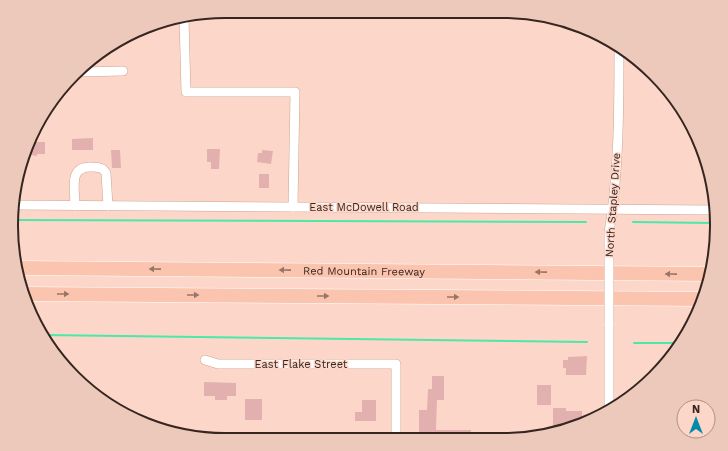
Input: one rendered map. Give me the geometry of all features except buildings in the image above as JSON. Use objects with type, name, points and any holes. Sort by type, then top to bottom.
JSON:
[{"type":"highway","name":"Red Mountain Freeway","points":[[22,268],[704,274]]},
{"type":"highway","points":[[30,294],[696,299]]},
{"type":"street","points":[[184,22],[186,92],[295,92],[293,207]]},
{"type":"street","name":"North Stapley Drive","points":[[609,403],[609,233],[619,111],[619,54]]},
{"type":"street","points":[[86,72],[123,71]]},
{"type":"street","points":[[75,206],[75,175],[78,169],[84,167],[97,167],[103,169],[106,173],[108,206]]},
{"type":"street","name":"East McDowell Road","points":[[19,205],[710,210]]},
{"type":"street","name":"East Flake Street","points":[[205,360],[218,364],[396,364],[396,433]]},
{"type":"waterway","points":[[18,220],[586,222]]},
{"type":"waterway","points":[[633,222],[710,223]]},
{"type":"waterway","points":[[50,335],[587,342]]},
{"type":"waterway","points":[[634,343],[674,343]]}]
